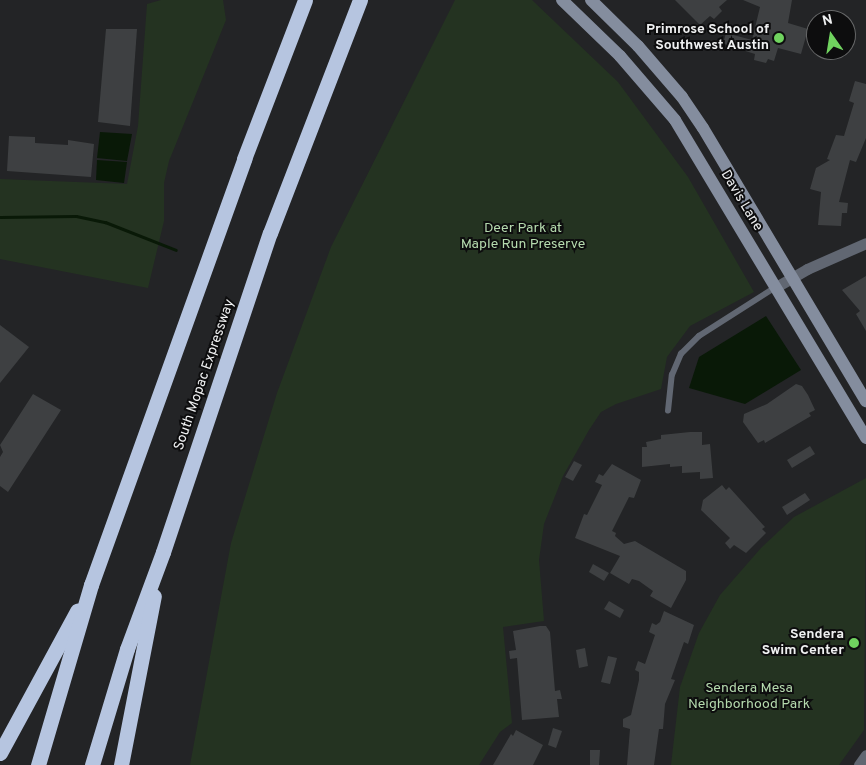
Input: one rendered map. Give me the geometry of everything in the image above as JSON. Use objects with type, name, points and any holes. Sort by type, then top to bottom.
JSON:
[{"type":"highway","points":[[38,765],[91,585],[244,159],[305,0]]},
{"type":"highway","name":"South Mopac Expressway","points":[[92,765],[127,649],[163,552],[270,233],[360,0]]},
{"type":"highway","points":[[121,765],[163,552]]},
{"type":"highway","points":[[0,753],[91,585]]},
{"type":"main road","name":"Davis Lane","points":[[562,0],[620,56],[665,109],[776,287],[866,438]]},
{"type":"main road","name":"Davis Lane","points":[[591,0],[638,46],[682,97],[793,277],[866,401]]},
{"type":"main road","points":[[665,109],[682,97]]},
{"type":"street","points":[[776,287],[835,254],[866,243]]},
{"type":"street","points":[[859,765],[866,755]]},
{"type":"lane","points":[[668,410],[672,375],[681,354],[699,336],[776,287]]},
{"type":"green space","points":[[161,0],[223,0],[226,20],[169,161],[164,183],[164,221],[148,288],[0,259],[0,179],[127,184],[138,126],[147,4]]},
{"type":"green space","name":"Deer Park at Maple Run Preserve","points":[[455,0],[532,0],[618,82],[688,177],[754,292],[690,326],[667,357],[661,389],[616,404],[601,412],[589,430],[563,476],[544,524],[539,560],[544,621],[503,627],[512,723],[500,732],[479,765],[190,765],[231,543],[277,393],[331,247]]},
{"type":"green space","name":"Sendera Mesa Neighborhood Park","points":[[866,478],[864,730],[839,765],[671,765],[680,687],[699,633],[720,595],[761,548],[794,517]]},
{"type":"shaded area","points":[[100,132],[132,134],[127,161],[97,158]]},
{"type":"shaded area","points":[[97,160],[127,162],[124,183],[96,180]]},
{"type":"shaded area","points":[[766,316],[801,370],[745,404],[689,388],[699,357]]},
{"type":"building","points":[[675,0],[727,0],[719,7],[722,11],[714,19],[710,16],[700,25]]},
{"type":"building","name":"Primrose School of Southwest Austin","points":[[743,0],[792,0],[788,23],[806,28],[801,54],[778,48],[774,61],[768,59],[766,63],[754,60],[755,54],[723,44],[726,33],[752,40],[760,7]]},
{"type":"building","points":[[106,29],[137,29],[130,126],[98,122]]},
{"type":"building","points":[[855,81],[866,84],[866,138],[856,162],[850,160],[839,202],[848,203],[847,213],[842,213],[841,226],[818,225],[821,192],[810,189],[816,168],[830,160],[827,159],[836,135],[844,136],[854,103],[849,101]]},
{"type":"building","points":[[9,136],[35,137],[35,143],[68,145],[68,140],[94,144],[91,177],[7,171]]},
{"type":"building","points":[[866,276],[866,331],[856,314],[860,311],[842,290]]},
{"type":"building","points":[[0,325],[29,347],[0,383]]},
{"type":"building","points":[[796,384],[802,386],[815,410],[809,413],[811,416],[765,443],[764,440],[758,443],[743,422],[744,414],[767,404]]},
{"type":"building","points":[[33,394],[61,410],[8,492],[0,486],[0,457],[3,452],[0,445]]},
{"type":"building","points":[[702,432],[702,445],[710,444],[713,478],[700,479],[700,472],[682,473],[682,466],[670,467],[670,464],[642,467],[642,447],[647,447],[646,442],[661,439],[661,435]]},
{"type":"building","points":[[810,446],[815,454],[792,468],[787,460]]},
{"type":"building","points":[[574,461],[582,465],[573,481],[565,477]]},
{"type":"building","points":[[612,464],[641,480],[634,498],[629,497],[612,531],[616,533],[615,536],[624,544],[635,541],[686,571],[686,580],[671,608],[650,596],[653,591],[639,581],[632,579],[629,584],[610,573],[620,556],[575,538],[584,514],[587,515],[602,485],[595,482],[599,474],[603,476]]},
{"type":"building","points":[[722,485],[726,490],[729,487],[765,527],[762,529],[766,533],[746,553],[734,545],[730,549],[725,543],[730,538],[701,510],[703,500]]},
{"type":"building","points":[[805,493],[810,500],[787,515],[782,507]]},
{"type":"building","points":[[593,564],[609,573],[604,581],[589,572]]},
{"type":"building","points":[[609,601],[624,610],[620,618],[604,609]]},
{"type":"building","points":[[664,611],[694,625],[688,644],[684,642],[671,679],[675,680],[665,704],[663,729],[659,729],[654,765],[627,765],[630,729],[623,727],[623,719],[631,715],[639,680],[639,672],[635,670],[638,661],[645,664],[655,635],[649,632],[652,623],[656,625],[660,622]]},
{"type":"building","points":[[546,626],[550,632],[555,691],[560,690],[562,699],[557,699],[559,717],[522,720],[517,658],[510,659],[509,651],[516,650],[513,631]]},
{"type":"building","points":[[585,648],[588,666],[579,668],[576,650]]},
{"type":"building","points":[[608,656],[617,658],[610,684],[601,682]]},
{"type":"building","points":[[553,728],[562,731],[556,748],[548,745]]},
{"type":"building","points":[[516,730],[543,745],[533,765],[493,765],[511,734],[513,736]]},
{"type":"building","points":[[590,750],[600,750],[599,765],[590,765]]},
{"type":"waterway","points":[[0,217],[76,216],[105,222],[176,250]]},
{"type":"place","name":"Primrose School of Southwest Austin","points":[[779,38]]},
{"type":"place","name":"Sendera Swim Center","points":[[854,643]]}]
